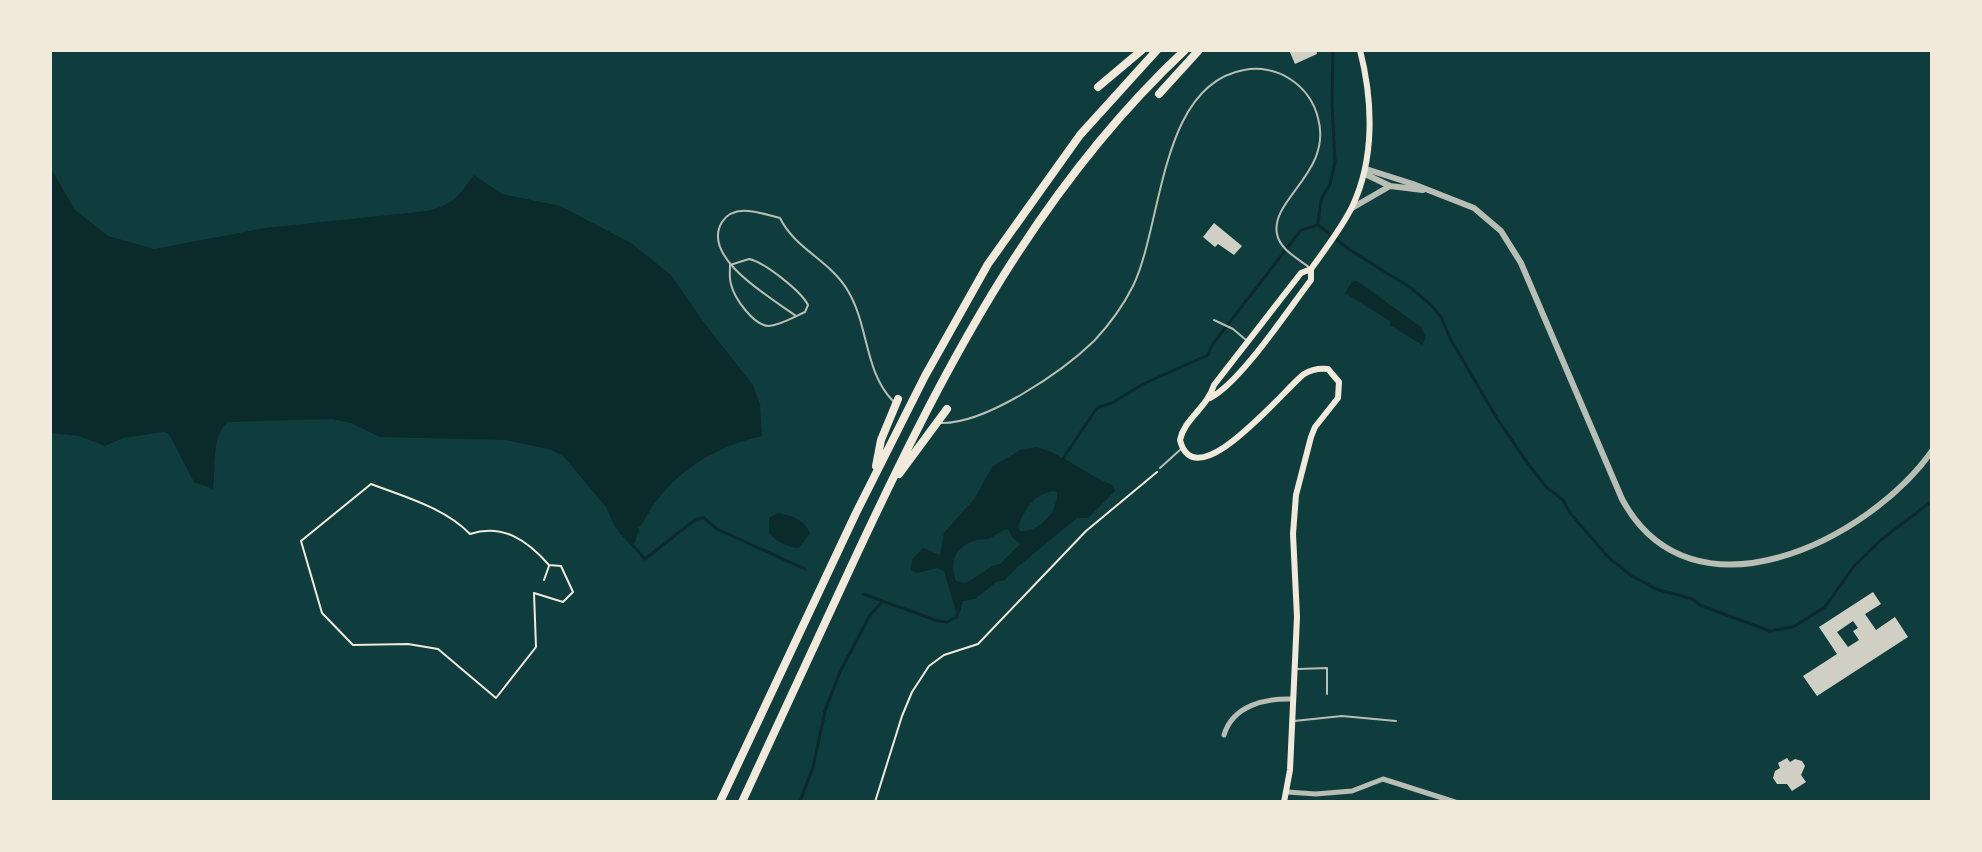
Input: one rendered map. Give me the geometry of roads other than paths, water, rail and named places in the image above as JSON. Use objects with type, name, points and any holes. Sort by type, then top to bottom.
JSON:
[{"type":"highway","points":[[1098,87],[1142,50]]},
{"type":"highway","points":[[720,802],[925,376],[996,253],[1080,135],[1157,50]]},
{"type":"highway","points":[[742,802],[890,484],[973,325],[1035,226],[1094,146],[1185,50]]},
{"type":"highway","points":[[1159,94],[1199,50]]},
{"type":"highway","points":[[874,479],[881,440],[898,399]]},
{"type":"highway","points":[[890,484],[947,409]]},
{"type":"main road","points":[[1210,398],[1223,391],[1311,280],[1311,269],[1351,209],[1365,172],[1369,115],[1360,50]]},
{"type":"main road","points":[[1284,802],[1293,699],[1297,594],[1293,534],[1296,495],[1313,432],[1339,396],[1337,378],[1323,368],[1303,375],[1251,426],[1209,456],[1192,456],[1182,448],[1180,440],[1183,431],[1210,398],[1214,385],[1247,341],[1301,273],[1311,269]]},
{"type":"street","points":[[1365,172],[1390,186],[1426,190]]},
{"type":"street","points":[[1365,172],[1413,184],[1474,208],[1492,221],[1508,240],[1521,263],[1622,499],[1642,527],[1672,550],[1699,559],[1729,563],[1761,562],[1796,554],[1840,532],[1874,510],[1905,483],[1932,451]]},
{"type":"street","points":[[1351,209],[1390,186]]},
{"type":"street","points":[[1224,735],[1227,724],[1255,704],[1268,699],[1293,699]]},
{"type":"street","points":[[1287,792],[1316,794],[1352,791],[1383,779],[1455,802]]},
{"type":"lane","points":[[934,423],[974,419],[998,407],[1095,340],[1120,309],[1141,267],[1173,144],[1183,120],[1206,89],[1235,72],[1257,69],[1287,77],[1306,93],[1318,116],[1318,153],[1310,171],[1279,217],[1277,233],[1281,243],[1311,269]]},
{"type":"lane","points":[[730,265],[749,259],[761,263],[806,301],[805,312],[774,325],[758,322],[732,288],[730,265],[718,238],[721,224],[727,216],[747,211],[780,218],[793,237],[829,266],[847,288],[862,322],[876,374],[888,396],[908,413]]},
{"type":"lane","points":[[730,265],[796,316]]},
{"type":"lane","points":[[1214,320],[1233,329],[1247,341]]},
{"type":"lane","points":[[916,417],[924,420]]},
{"type":"lane","points":[[1160,468],[1182,448]]},
{"type":"lane","points":[[1294,669],[1327,668],[1327,694]]},
{"type":"lane","points":[[1292,721],[1342,716],[1396,721]]},
{"type":"water","points":[[50,167],[75,210],[108,236],[154,249],[265,228],[427,211],[455,198],[474,175],[502,194],[560,206],[631,243],[671,275],[753,385],[760,404],[762,436],[724,448],[676,479],[641,526],[637,526],[639,531],[634,544],[615,527],[606,507],[564,457],[552,450],[506,440],[380,437],[351,423],[332,419],[228,422],[219,435],[213,489],[194,482],[169,434],[164,432],[123,438],[105,446],[79,436],[50,433]]},
{"type":"water","points":[[1357,281],[1421,327],[1426,338],[1422,345],[1345,293],[1352,282]]},
{"type":"water","points":[[1037,447],[1047,451],[1113,485],[1115,491],[1088,518],[1077,518],[1005,580],[996,582],[975,599],[963,601],[960,612],[956,612],[944,571],[937,568],[917,573],[911,570],[912,560],[923,548],[940,555],[944,533],[975,498],[992,467],[1022,449]],"holes":[[[1053,491],[1057,492],[1057,499],[1051,513],[1041,524],[1020,531],[1020,521],[1031,504]],[[1008,529],[1020,544],[1000,564],[970,581],[956,581],[953,567],[959,550],[969,543],[988,539]]]},
{"type":"water","points":[[778,513],[797,519],[808,528],[810,533],[799,548],[782,544],[769,533],[769,518]]},
{"type":"waterway","points":[[1318,223],[1321,200],[1330,184],[1335,162],[1333,50]]},
{"type":"waterway","points":[[1062,460],[1097,408],[1208,355],[1212,345],[1301,230],[1318,225],[1350,250],[1411,288],[1432,306],[1498,420],[1546,487],[1563,500],[1570,513],[1609,558],[1656,589],[1692,599],[1702,606],[1770,631],[1793,627],[1825,607],[1854,566],[1881,540],[1932,501]]},
{"type":"waterway","points":[[620,531],[645,559],[696,519],[704,518],[717,529],[805,569]]},
{"type":"waterway","points":[[863,594],[938,621],[947,622],[957,617],[958,610]]},
{"type":"waterway","points":[[800,802],[813,767],[825,711],[840,672],[870,615],[882,602]]}]
